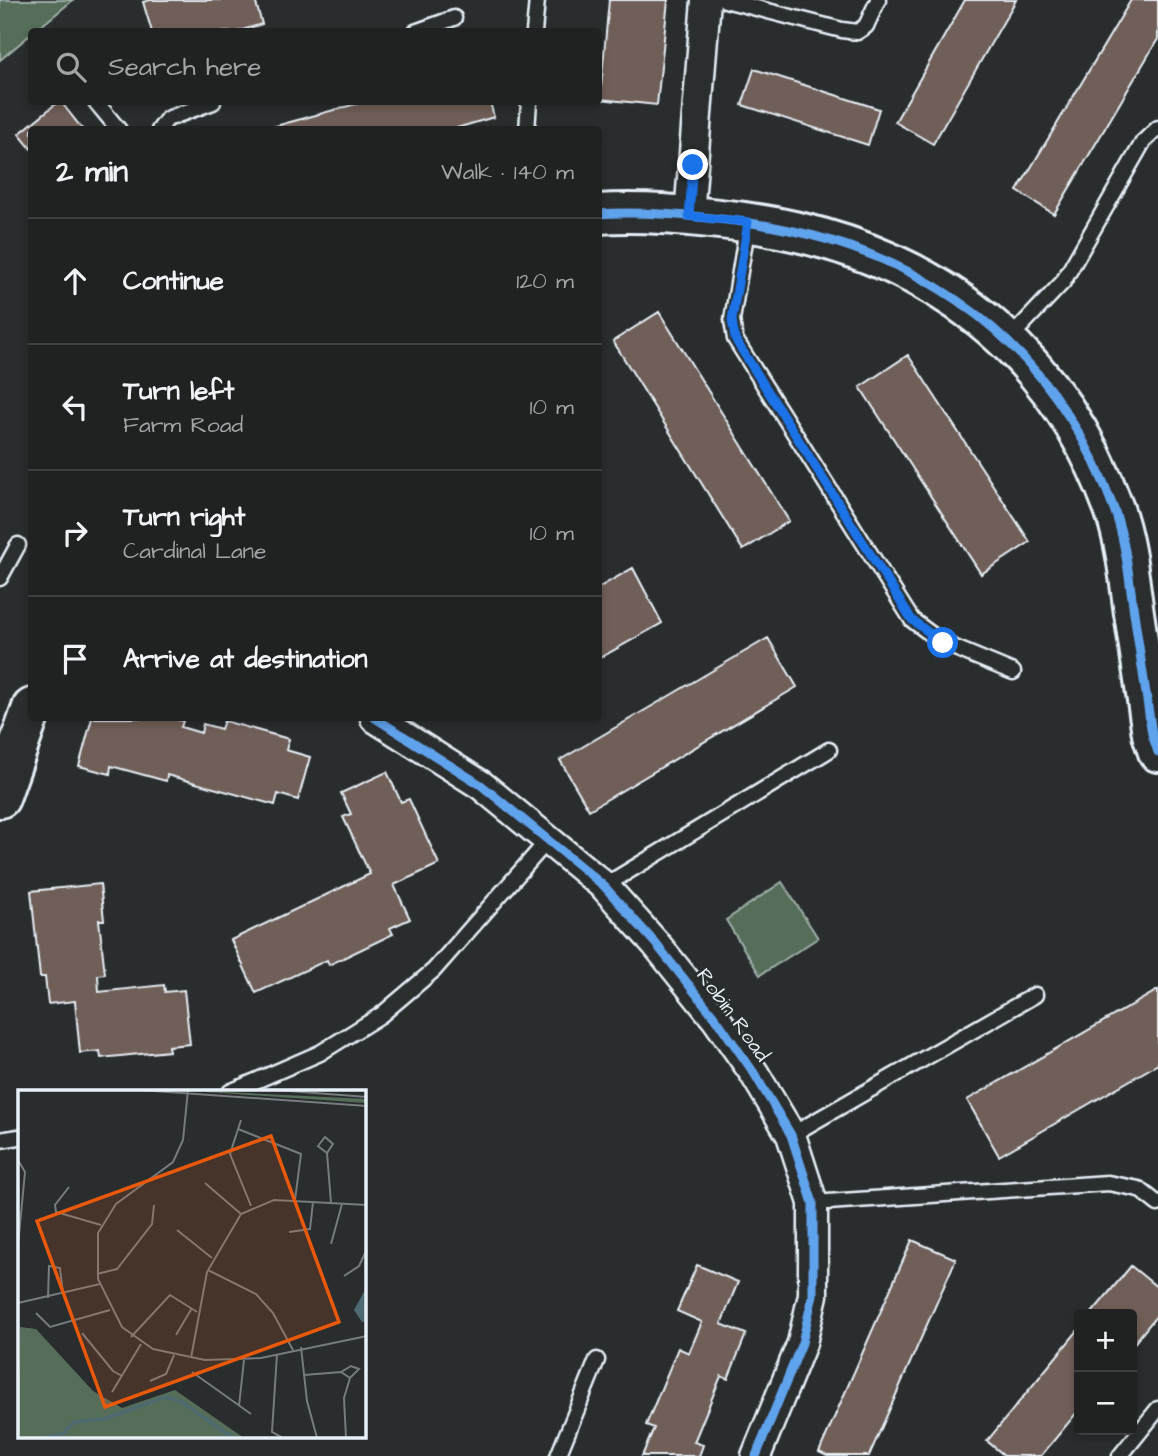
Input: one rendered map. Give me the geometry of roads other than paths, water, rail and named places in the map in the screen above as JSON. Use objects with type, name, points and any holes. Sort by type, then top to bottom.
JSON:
[{"type":"street","points":[[689,216],[706,0]]},
{"type":"street","points":[[602,214],[689,216],[748,222],[789,229],[847,245],[898,264],[937,286],[972,310],[1008,341],[1045,381],[1074,423],[1096,464],[1115,512],[1126,558],[1152,734],[1158,752]]},
{"type":"street","points":[[0,798],[28,719]]},
{"type":"street","name":"Robin Road","points":[[380,721],[481,785],[604,886],[718,1020],[791,1135],[813,1203],[813,1295],[802,1343],[756,1456]]},
{"type":"lane","points":[[534,28],[537,0]]},
{"type":"lane","points":[[725,0],[857,32],[866,26],[878,0]]},
{"type":"lane","points":[[426,28],[454,18]]},
{"type":"lane","points":[[98,105],[116,126]]},
{"type":"lane","points":[[162,126],[167,119],[205,105]]},
{"type":"lane","points":[[527,126],[529,105]]},
{"type":"lane","points":[[1008,341],[1063,282],[1143,142],[1158,128]]},
{"type":"lane","points":[[748,222],[732,320],[735,339],[912,620],[943,643],[1013,672]]},
{"type":"lane","points":[[0,578],[18,545]]},
{"type":"lane","points":[[604,886],[829,750]]},
{"type":"lane","points":[[235,1090],[320,1053],[381,1015],[434,970],[549,839]]},
{"type":"lane","points":[[791,1135],[1035,995]]},
{"type":"lane","points":[[0,1140],[18,1138]]},
{"type":"lane","points":[[813,1203],[1108,1183],[1139,1189],[1158,1204]]},
{"type":"lane","points":[[558,1456],[597,1360]]},
{"type":"lane","points":[[1120,1456],[1158,1409]]}]
